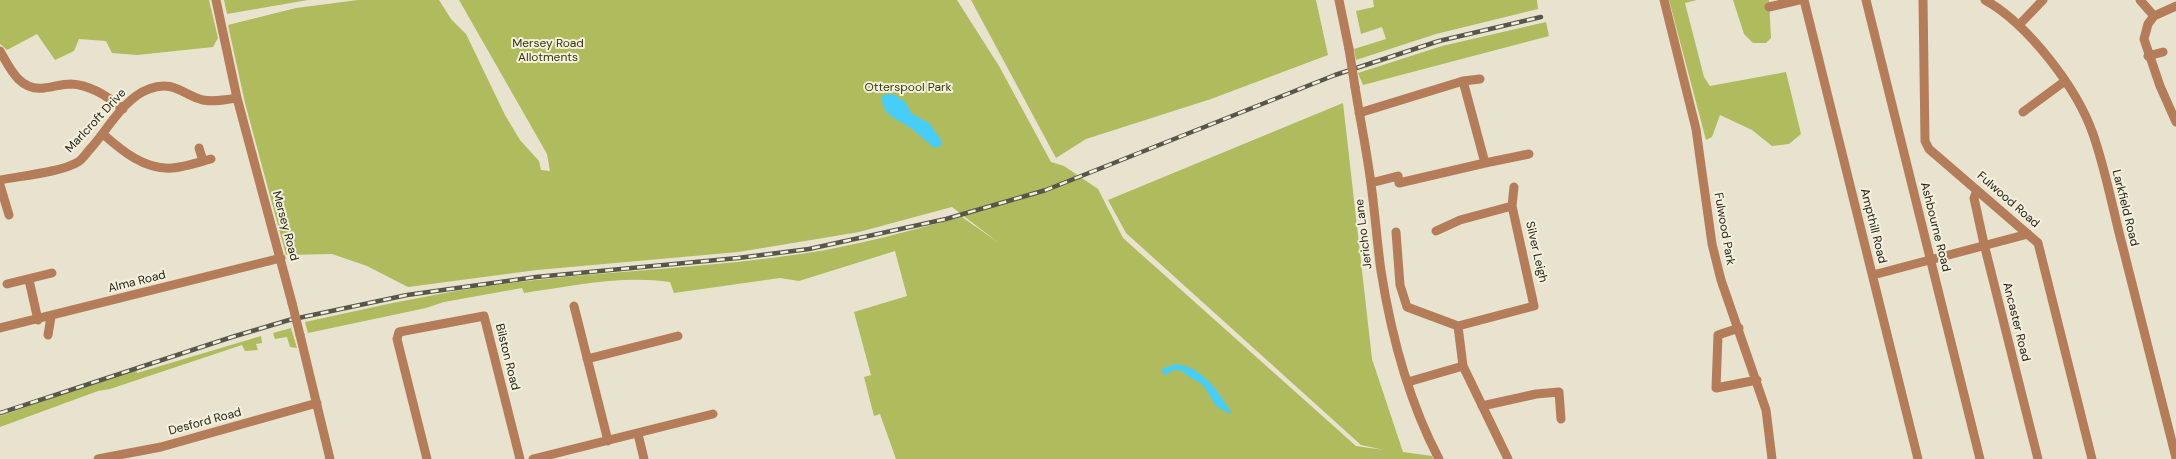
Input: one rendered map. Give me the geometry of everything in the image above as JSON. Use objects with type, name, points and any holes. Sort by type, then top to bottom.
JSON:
[{"type":"street","name":"Mersey Road","points":[[216,0],[237,98],[281,258],[330,459]]},
{"type":"street","name":"Jericho Lane","points":[[1339,0],[1371,184],[1381,271],[1390,316],[1408,382],[1429,440],[1439,459]]},
{"type":"street","name":"Fulwood Park","points":[[1664,0],[1696,129],[1712,244],[1721,280],[1766,410],[1772,459]]},
{"type":"street","points":[[1769,6],[1799,0]]},
{"type":"street","name":"Ampthill Road","points":[[1804,0],[1918,459]]},
{"type":"street","name":"Ashbourne Road","points":[[1866,0],[1980,459]]},
{"type":"street","name":"Fulwood Road","points":[[1923,0],[1925,141],[1929,148],[2038,243],[2092,459]]},
{"type":"street","name":"Larkfield Road","points":[[1985,0],[2000,8],[2019,25],[2065,81],[2093,133],[2176,458]]},
{"type":"street","points":[[2019,25],[2043,0]]},
{"type":"street","points":[[2140,0],[2154,16]]},
{"type":"street","points":[[2176,6],[2154,16],[2148,24],[2144,39],[2148,56],[2176,122]]},
{"type":"street","points":[[0,51],[12,74],[26,86],[44,88],[73,84],[93,89],[108,97],[123,109]]},
{"type":"street","points":[[2148,56],[2163,52]]},
{"type":"street","points":[[1359,113],[1462,81],[1480,79]]},
{"type":"street","points":[[1462,81],[1486,164]]},
{"type":"street","points":[[2023,112],[2065,81]]},
{"type":"street","name":"Marlcroft Drive","points":[[0,180],[54,170],[78,162],[123,109],[137,95],[151,88],[169,87],[182,89],[200,99],[217,102],[237,98]]},
{"type":"street","points":[[103,134],[131,158],[171,168],[207,160],[199,148]]},
{"type":"street","points":[[1371,184],[1398,176],[1486,164],[1529,154]]},
{"type":"street","points":[[0,185],[9,215]]},
{"type":"street","points":[[1436,231],[1460,220],[1512,206],[1514,187]]},
{"type":"street","name":"Ancaster Road","points":[[1977,190],[1974,198],[1984,244],[2038,459]]},
{"type":"street","name":"Silver Leigh","points":[[1458,326],[1534,306],[1512,206]]},
{"type":"street","points":[[1396,232],[1400,285],[1406,307],[1458,326],[1463,366],[1508,459]]},
{"type":"street","points":[[1872,275],[1930,258],[2028,234]]},
{"type":"street","name":"Alma Road","points":[[0,328],[51,317],[281,258]]},
{"type":"street","points":[[7,284],[52,273]]},
{"type":"street","points":[[28,280],[38,320]]},
{"type":"street","points":[[574,306],[608,442]]},
{"type":"street","name":"Bilston Road","points":[[428,459],[397,340],[399,332],[484,316],[520,459]]},
{"type":"street","points":[[48,335],[51,317]]},
{"type":"street","points":[[1739,328],[1718,335],[1716,388],[1757,380]]},
{"type":"street","points":[[587,359],[678,336]]},
{"type":"street","points":[[1408,382],[1463,366]]},
{"type":"street","points":[[1482,406],[1536,394],[1559,392],[1561,419]]},
{"type":"street","name":"Desford Road","points":[[104,458],[153,449],[317,404]]},
{"type":"street","points":[[533,459],[561,456],[713,414]]},
{"type":"street","points":[[638,434],[644,459]]},
{"type":"green space","points":[[0,0],[209,0],[218,38],[213,47],[137,55],[112,53],[106,41],[79,39],[74,51],[55,60],[37,34],[7,50],[0,44]]},
{"type":"green space","points":[[224,0],[308,0],[227,14]]},
{"type":"green space","points":[[358,0],[439,0],[451,19],[466,34],[505,115],[520,140],[539,161],[541,170],[550,171],[547,154],[459,0],[957,0],[999,66],[1051,162],[1064,166],[1098,189],[1123,238],[1356,446],[1384,450],[1361,445],[1126,233],[1108,200],[1343,103],[1372,359],[1403,452],[1432,456],[1433,459],[896,459],[880,414],[874,416],[864,377],[871,375],[854,312],[907,296],[895,251],[799,281],[780,278],[674,293],[670,282],[652,280],[597,282],[524,293],[522,288],[444,302],[426,308],[308,333],[305,322],[449,292],[507,283],[773,258],[866,242],[962,217],[999,243],[952,207],[859,232],[738,252],[537,270],[408,287],[367,266],[332,254],[286,255],[245,103],[228,25],[296,8]]},
{"type":"green space","points":[[971,0],[1316,0],[1328,55],[1211,99],[1086,139],[1056,158]]},
{"type":"green space","points":[[1373,0],[1537,0],[1538,9],[1436,34],[1356,60],[1354,49],[1386,39],[1382,27],[1361,34],[1356,11],[1374,7]]},
{"type":"green space","points":[[1669,0],[1697,0],[1685,3],[1704,77],[1710,86],[1786,72],[1801,134],[1789,144],[1772,146],[1752,130],[1720,115],[1712,137],[1706,140]]},
{"type":"green space","points":[[1733,0],[1769,0],[1771,38],[1766,43],[1753,43],[1744,34]]},
{"type":"green space","points":[[1546,22],[1549,36],[1363,85],[1358,73],[1442,46]]},
{"type":"green space","points":[[291,328],[297,348],[290,347],[287,337],[275,339],[273,333]]},
{"type":"green space","points":[[261,336],[262,343],[256,344],[258,350],[245,351],[242,345],[110,389],[98,391],[0,427],[0,416],[136,369],[137,373]]},
{"type":"water","points":[[886,94],[895,95],[905,102],[912,114],[929,123],[941,140],[941,146],[934,148],[912,129],[887,112],[884,108],[882,97]]},
{"type":"water","points":[[1175,364],[1193,370],[1209,382],[1232,414],[1218,407],[1204,386],[1182,371],[1172,370],[1167,375],[1163,374],[1162,369]]},
{"type":"railway","points":[[0,413],[289,320],[407,295],[536,277],[738,258],[809,249],[946,219],[1046,190],[1335,75],[1439,41],[1541,17]]},
{"type":"park label","name":"Mersey Road Allotments","points":[[548,51]]},
{"type":"park label","name":"Otterspool Park","points":[[908,88]]}]
